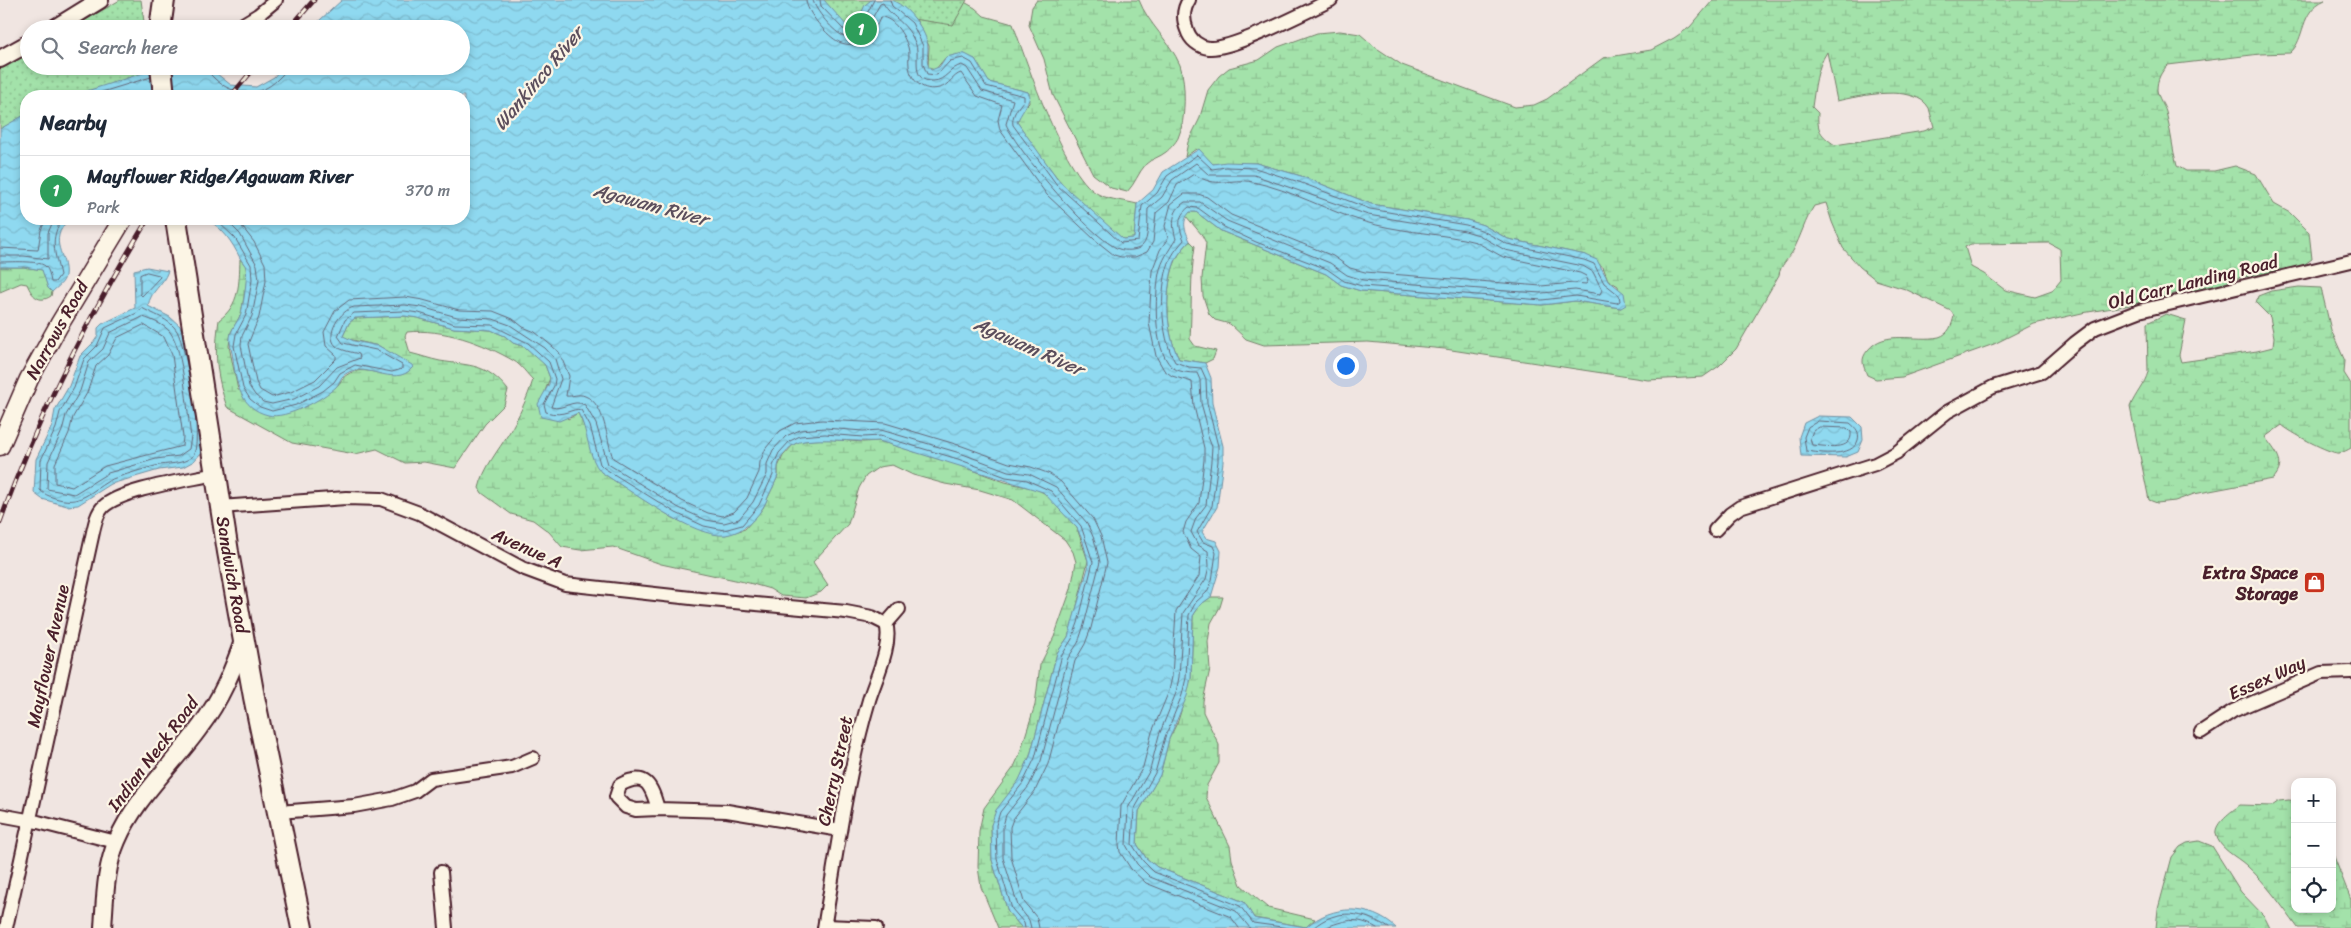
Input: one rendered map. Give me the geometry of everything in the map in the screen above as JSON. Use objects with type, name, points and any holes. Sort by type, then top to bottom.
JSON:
[{"type":"main road","points":[[161,20],[164,0]]},
{"type":"main road","points":[[162,75],[163,90]]},
{"type":"main road","name":"Narrows Road","points":[[0,446],[29,379],[119,225]]},
{"type":"main road","name":"Sandwich Road","points":[[177,225],[220,507],[302,928]]},
{"type":"street","points":[[67,20],[100,0]]},
{"type":"street","points":[[251,20],[276,0]]},
{"type":"street","points":[[1189,0],[1184,16],[1188,33],[1197,44],[1209,48],[1246,38],[1332,0]]},
{"type":"street","points":[[0,59],[20,47]]},
{"type":"street","name":"Old Carr Landing Road","points":[[1715,530],[1730,514],[1740,507],[1875,464],[1896,453],[1947,412],[1993,387],[2042,372],[2086,334],[2115,319],[2351,262]]},
{"type":"street","name":"Mayflower Avenue","points":[[6,928],[99,512],[105,505],[128,494],[215,474]]},
{"type":"street","name":"Avenue A","points":[[220,507],[346,498],[381,500],[419,513],[522,568],[565,584],[700,600],[846,612],[876,618],[886,624]]},
{"type":"street","points":[[886,624],[900,609]]},
{"type":"street","name":"Cherry Street","points":[[825,927],[855,747],[888,639],[886,624]]},
{"type":"street","name":"Indian Neck Road","points":[[103,928],[109,872],[116,842],[138,804],[214,708],[228,682],[244,638]]},
{"type":"street","name":"Essex Way","points":[[2201,732],[2233,711],[2322,673],[2351,672]]},
{"type":"street","points":[[279,812],[354,806],[392,799],[415,791],[432,779],[512,767],[533,758]]},
{"type":"street","points":[[658,808],[727,811],[840,830]]},
{"type":"street","points":[[0,815],[30,820],[116,842]]},
{"type":"street","points":[[441,872],[446,928]]},
{"type":"street","points":[[825,927],[876,928]]},
{"type":"green space","points":[[120,0],[141,0],[144,20],[86,20]]},
{"type":"green space","points":[[794,0],[967,0],[953,25],[913,19],[900,58]]},
{"type":"green space","points":[[961,0],[984,16],[1013,24],[1037,90],[1061,144],[1074,167],[1087,185],[1100,195],[1137,204],[1134,238],[1123,239],[1090,212],[1074,197],[1043,160],[1017,122],[1022,110],[1029,103],[1028,92],[988,82],[975,59],[946,57],[935,70],[928,68],[929,46],[916,19]]},
{"type":"green space","points":[[1037,0],[1139,0],[1148,17],[1176,56],[1183,81],[1184,101],[1181,131],[1173,145],[1166,152],[1146,164],[1127,192],[1111,188],[1093,174],[1053,95],[1044,59],[1029,25],[1032,7]]},
{"type":"green space","points":[[1713,0],[2325,0],[2311,11],[2299,40],[2290,53],[2260,54],[2168,65],[2163,70],[2157,86],[2168,119],[2177,166],[2186,171],[2214,171],[2235,166],[2256,174],[2274,204],[2290,213],[2309,232],[2312,259],[2302,266],[2239,278],[2208,289],[2186,291],[2125,306],[2034,324],[1994,344],[1902,377],[1876,379],[1867,375],[1863,362],[1865,353],[1875,344],[1892,338],[1930,338],[1942,336],[1951,326],[1954,316],[1951,311],[1905,289],[1876,280],[1860,267],[1843,248],[1826,203],[1814,206],[1793,251],[1736,349],[1719,366],[1703,377],[1648,380],[1445,349],[1368,342],[1264,345],[1246,339],[1230,324],[1215,320],[1209,314],[1203,296],[1202,278],[1206,243],[1202,235],[1186,216],[1190,212],[1196,212],[1221,231],[1326,274],[1341,285],[1361,291],[1542,305],[1575,301],[1621,308],[1618,286],[1608,280],[1603,267],[1586,255],[1508,239],[1483,225],[1467,220],[1371,204],[1301,176],[1256,163],[1213,164],[1196,149],[1185,157],[1188,142],[1199,120],[1208,90],[1219,76],[1229,68],[1259,60],[1278,47],[1317,33],[1340,31],[1360,34],[1375,47],[1402,65],[1515,107],[1534,105],[1547,99],[1603,58],[1651,50],[1690,27]],"holes":[[[1827,52],[1837,101],[1886,93],[1900,93],[1912,96],[1922,100],[1929,108],[1934,127],[1924,131],[1835,145],[1820,132],[1818,113],[1812,107],[1818,72]],[[2049,243],[2060,249],[2061,280],[2052,291],[2035,297],[2005,290],[1971,267],[1965,247],[1971,244]]]},
{"type":"green space","points":[[20,57],[20,75],[142,75],[114,83],[118,90],[20,90],[20,124],[13,122],[0,129],[0,69]]},
{"type":"green space","points":[[1190,241],[1195,246],[1190,339],[1195,346],[1216,351],[1213,359],[1205,363],[1179,359],[1174,348],[1169,323],[1168,296],[1172,271],[1179,255]]},
{"type":"green space","points":[[240,259],[246,266],[247,279],[241,314],[231,332],[229,346],[238,390],[338,385],[346,375],[355,371],[396,375],[405,373],[413,367],[379,346],[344,338],[343,336],[349,323],[355,318],[404,316],[454,328],[491,330],[505,336],[513,343],[525,347],[545,365],[550,378],[545,391],[568,419],[578,413],[601,472],[673,518],[703,531],[725,535],[745,529],[763,508],[778,476],[778,467],[783,456],[793,445],[800,441],[825,439],[863,442],[879,441],[956,464],[1005,482],[1036,489],[1048,495],[1077,528],[1088,561],[1068,637],[1057,653],[1030,756],[1019,781],[1011,790],[991,825],[992,860],[1008,912],[1022,928],[998,928],[981,887],[978,867],[979,831],[984,808],[1014,767],[1019,756],[1035,705],[1040,665],[1054,637],[1071,589],[1076,562],[1073,552],[1065,540],[1013,500],[980,490],[945,484],[913,475],[892,465],[879,467],[866,476],[859,488],[848,524],[813,562],[828,585],[821,592],[806,598],[781,596],[770,589],[661,564],[613,547],[580,550],[562,547],[549,532],[533,520],[511,514],[482,493],[479,488],[488,466],[519,414],[533,380],[517,363],[489,348],[462,338],[435,332],[407,332],[405,336],[410,353],[485,370],[500,381],[508,390],[504,405],[485,424],[455,468],[424,462],[405,463],[377,449],[355,454],[292,443],[227,407],[220,385],[217,364],[217,332],[219,320],[231,308],[235,300]]},
{"type":"green space","points":[[0,267],[24,267],[43,270],[48,288],[52,292],[51,296],[43,299],[36,298],[27,284],[21,283],[0,292]]},
{"type":"green space","points":[[2299,287],[2321,288],[2331,330],[2345,361],[2344,373],[2351,384],[2351,448],[2335,453],[2319,447],[2282,425],[2265,437],[2276,452],[2280,462],[2273,479],[2194,494],[2175,501],[2157,503],[2149,500],[2130,407],[2148,372],[2147,323],[2166,314],[2186,320],[2179,355],[2181,362],[2257,351],[2273,347],[2274,337],[2270,317],[2256,303],[2258,296],[2271,291]]},
{"type":"green space","points":[[1211,597],[1223,597],[1211,623],[1208,642],[1210,669],[1203,701],[1203,712],[1219,745],[1219,763],[1207,785],[1206,797],[1230,846],[1232,860],[1241,885],[1268,908],[1315,919],[1306,927],[1254,918],[1244,902],[1157,867],[1146,858],[1137,844],[1139,811],[1160,775],[1169,739],[1178,721],[1191,678],[1193,616],[1200,605]]},
{"type":"green space","points":[[2291,800],[2291,913],[2336,913],[2336,862],[2351,900],[2351,928],[2298,928],[2260,879],[2224,848],[2218,839],[2216,830],[2218,826],[2224,818],[2240,805],[2272,806],[2279,801]]},
{"type":"green space","points":[[2199,841],[2212,846],[2241,892],[2264,916],[2270,928],[2156,928],[2158,909],[2172,857],[2180,847],[2187,843]]},
{"type":"water","points":[[342,0],[824,0],[847,26],[856,25],[865,5],[871,0],[890,0],[896,2],[909,12],[920,27],[927,41],[927,62],[931,70],[939,67],[946,57],[963,53],[975,59],[989,82],[1028,92],[1029,99],[1017,122],[1060,182],[1123,239],[1134,238],[1137,204],[1153,190],[1163,172],[1199,149],[1213,164],[1226,162],[1256,163],[1301,176],[1371,204],[1467,220],[1483,225],[1508,239],[1586,255],[1597,260],[1608,280],[1624,293],[1626,305],[1621,308],[1575,301],[1542,305],[1361,291],[1341,285],[1326,274],[1221,231],[1196,212],[1190,212],[1186,219],[1185,230],[1190,241],[1177,257],[1172,270],[1168,296],[1169,323],[1174,348],[1179,359],[1205,363],[1211,378],[1212,403],[1223,446],[1223,462],[1217,507],[1202,532],[1206,538],[1216,541],[1221,551],[1220,567],[1211,597],[1200,605],[1193,616],[1191,678],[1187,696],[1169,739],[1160,775],[1139,811],[1137,844],[1146,858],[1157,867],[1244,902],[1254,918],[1306,927],[1328,914],[1351,910],[1375,914],[1396,928],[1022,928],[1008,912],[992,860],[991,825],[996,810],[1019,780],[1030,756],[1057,653],[1068,637],[1088,568],[1083,542],[1077,528],[1043,492],[879,441],[809,440],[793,445],[783,455],[779,464],[776,481],[763,508],[755,519],[739,531],[726,535],[713,534],[680,521],[601,472],[593,459],[582,420],[578,413],[559,421],[541,417],[538,404],[549,384],[550,378],[545,365],[525,347],[513,343],[505,336],[491,330],[454,328],[404,316],[355,318],[349,323],[343,336],[354,341],[379,346],[412,365],[413,367],[405,373],[397,376],[359,370],[350,372],[342,377],[336,387],[322,397],[294,412],[276,416],[259,412],[251,407],[245,401],[238,385],[230,346],[231,333],[240,316],[242,307],[246,284],[246,268],[234,246],[214,225],[470,225],[470,90],[90,90],[137,75],[218,75],[231,85],[256,87],[276,75],[470,75],[470,20],[320,20]]},
{"type":"water","points":[[20,117],[20,225],[64,225],[58,242],[64,261],[65,276],[62,283],[52,292],[48,288],[42,270],[24,267],[0,267],[0,129]]},
{"type":"water","points":[[147,267],[168,271],[149,301],[148,306],[170,317],[180,326],[190,351],[202,437],[201,453],[194,461],[183,467],[159,470],[111,484],[78,505],[67,506],[42,499],[34,493],[36,459],[52,426],[55,410],[69,386],[80,356],[98,336],[98,328],[102,324],[135,308],[134,270]]},
{"type":"water","points":[[1818,416],[1852,417],[1862,427],[1863,440],[1858,452],[1846,457],[1801,456],[1799,437],[1804,423]]},
{"type":"railway","points":[[297,20],[314,0]]},
{"type":"railway","points":[[236,90],[248,75]]},
{"type":"railway","points":[[0,522],[31,443],[66,367],[105,292],[144,225]]},
{"type":"place","name":"Mayflower Ridge/Agawam River","points":[[861,29]]},
{"type":"place","name":"Extra Space Storage","points":[[2314,583]]},
{"type":"water label","name":"Wankinco River","points":[[538,78]]},
{"type":"water label","name":"Agawam River","points":[[651,204]]},
{"type":"water label","name":"Agawam River","points":[[1029,346]]}]
